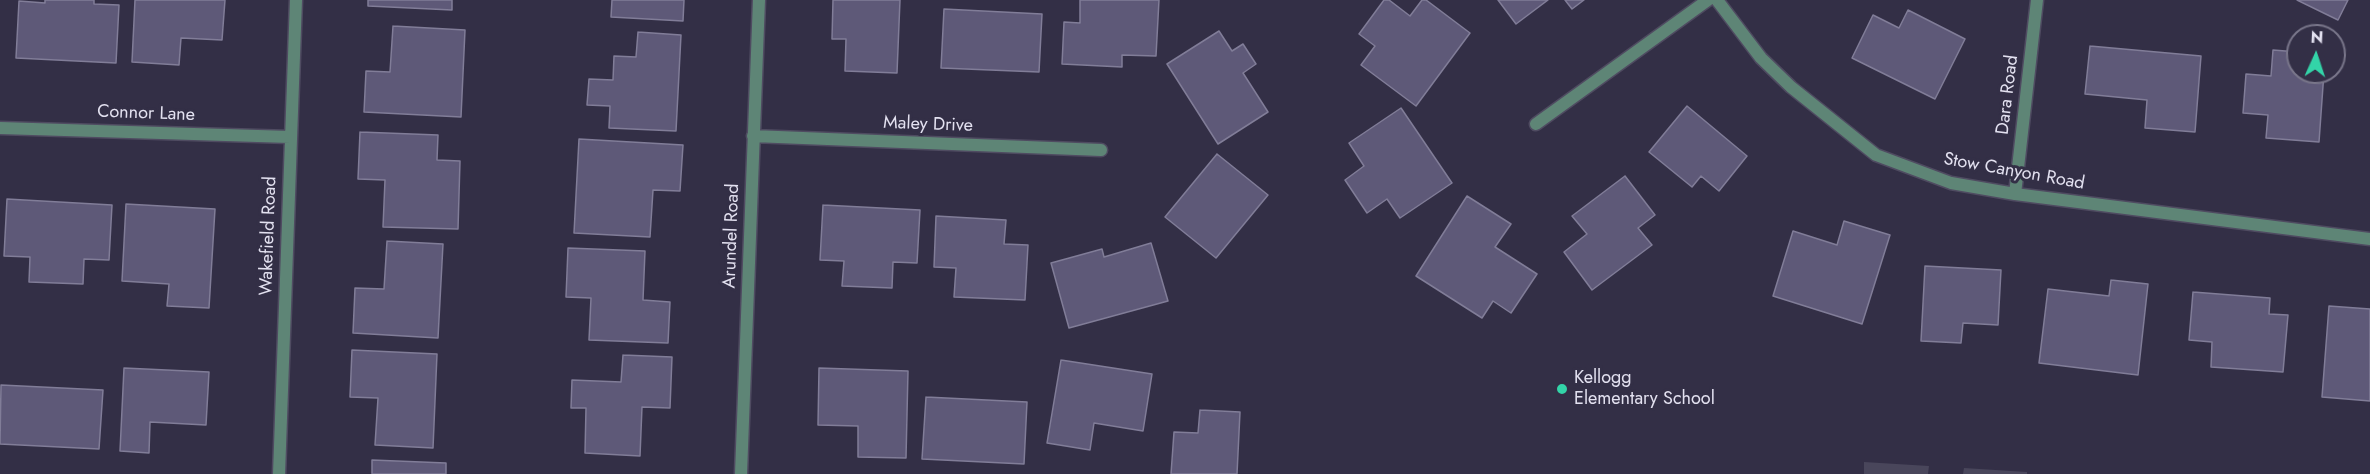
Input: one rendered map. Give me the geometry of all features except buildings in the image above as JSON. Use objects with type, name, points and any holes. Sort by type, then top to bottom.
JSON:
[{"type":"street","name":"Wakefield Road","points":[[279,474],[296,0]]},
{"type":"street","name":"Arundel Road","points":[[741,474],[759,0]]},
{"type":"street","points":[[1536,124],[1708,0]]},
{"type":"street","name":"Stow Canyon Road","points":[[1717,0],[1761,58],[1791,87],[1876,155],[1951,183],[2014,194],[2370,239]]},
{"type":"street","name":"Dara Road","points":[[2014,194],[2037,0]]},
{"type":"street","name":"Connor Lane","points":[[0,128],[290,137]]},
{"type":"street","name":"Maley Drive","points":[[753,136],[1101,150]]},
{"type":"shaded area","points":[[1864,462],[1929,466],[1928,474],[1864,474]]},
{"type":"shaded area","points":[[1964,468],[2027,472],[2027,474],[1963,474]]},
{"type":"place","name":"Kellogg Elementary School","points":[[1562,389]]}]
